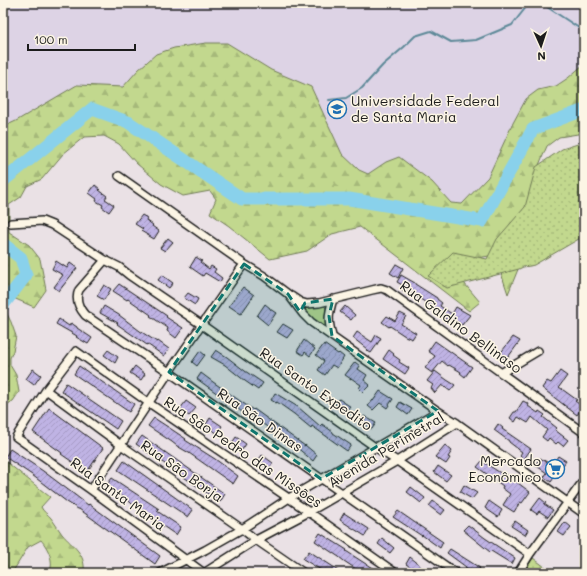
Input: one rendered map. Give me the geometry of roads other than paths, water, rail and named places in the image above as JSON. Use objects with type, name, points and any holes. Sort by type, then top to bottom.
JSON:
[{"type":"street","points":[[119,176],[244,264],[264,276],[300,302],[305,303],[300,311]]},
{"type":"street","name":"Rua Santo Expedito","points":[[10,222],[42,221],[52,225],[105,260],[119,267],[530,554]]},
{"type":"street","name":"Rua São Dimas","points":[[105,260],[78,290],[76,296],[81,311],[85,315],[456,573]]},
{"type":"street","points":[[91,490],[169,372],[244,264]]},
{"type":"street","name":"Rua Galdino Bellinaso","points":[[305,303],[319,303],[381,288],[388,290],[584,433]]},
{"type":"street","points":[[288,294],[300,311],[311,322],[457,423],[584,514]]},
{"type":"street","points":[[332,336],[329,316],[333,300]]},
{"type":"street","name":"Rua São Pedro das Missões","points":[[46,390],[76,351],[396,573]]},
{"type":"street","points":[[501,373],[538,351]]},
{"type":"street","name":"Rua Santa Maria","points":[[46,390],[16,437],[204,573]]},
{"type":"street","name":"Rua São Borja","points":[[46,390],[121,445],[304,573]]},
{"type":"street","name":"Avenida Perimetral","points":[[160,573],[242,529],[289,498],[438,411]]},
{"type":"street","name":"Avenida Perimetral","points":[[204,573],[256,540],[309,512],[397,461],[457,423]]},
{"type":"street","points":[[518,573],[530,554],[584,480]]},
{"type":"waterway","points":[[329,100],[346,98],[362,88],[383,65],[415,36],[431,31],[451,42],[476,40],[512,25],[527,6],[539,3]]},
{"type":"waterway","points":[[541,3],[584,30]]},
{"type":"waterway","points":[[3,181],[92,109],[128,122],[242,199],[349,199],[482,221],[533,129],[584,110]]},
{"type":"waterway","points":[[3,244],[21,258],[26,275],[3,305]]},
{"type":"place","name":"Universidade Federal de Santa Maria","points":[[337,109]]},
{"type":"place","name":"Mercado Econômico","points":[[555,469]]}]
